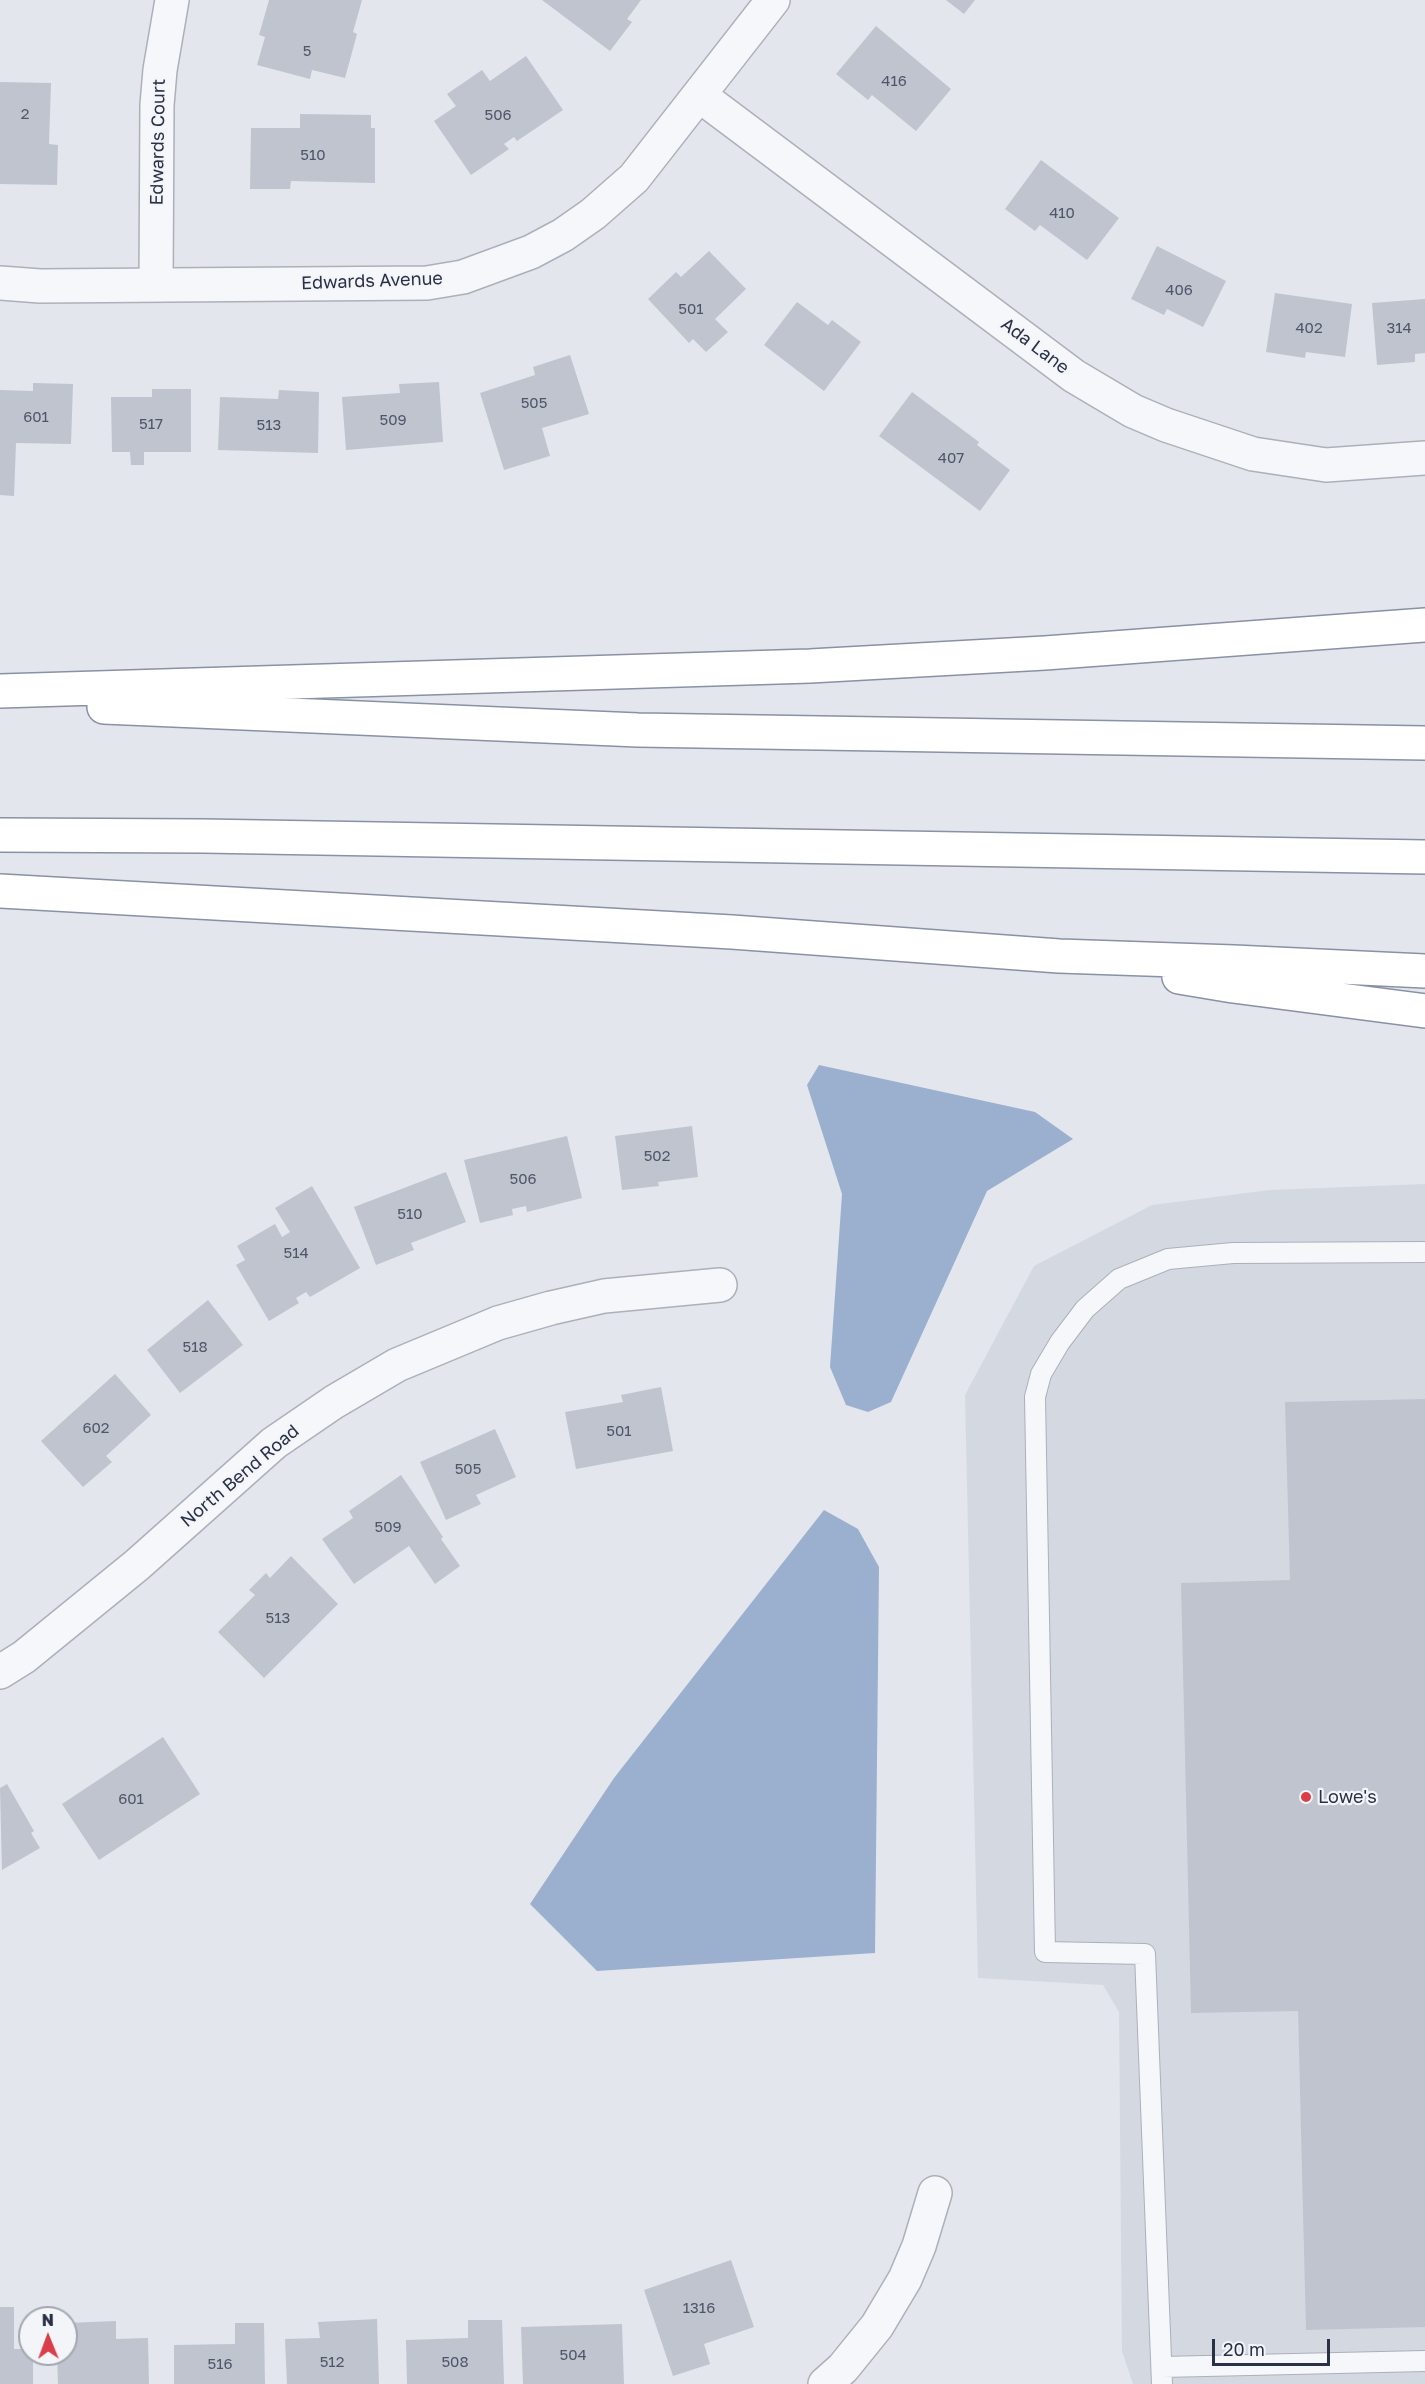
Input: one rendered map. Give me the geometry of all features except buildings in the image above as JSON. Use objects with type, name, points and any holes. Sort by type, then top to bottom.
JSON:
[{"type":"highway","points":[[0,691],[810,666],[1056,652],[1425,625]]},
{"type":"highway","points":[[0,703],[638,730],[1425,743]]},
{"type":"highway","points":[[0,835],[203,836],[1425,857]]},
{"type":"highway","points":[[0,891],[732,932],[1059,956],[1425,971]]},
{"type":"highway","points":[[1059,956],[1233,986],[1425,1011]]},
{"type":"street","name":"Edwards Court","points":[[156,285],[157,105],[160,70],[172,0]]},
{"type":"street","name":"Edwards Avenue","points":[[0,283],[40,286],[427,283],[480,271],[531,252],[563,235],[593,214],[634,178],[773,0]]},
{"type":"street","name":"Ada Lane","points":[[699,95],[1074,376],[1133,411],[1166,425],[1253,454],[1326,465],[1425,458]]},
{"type":"street","name":"North Bend Road","points":[[0,1672],[24,1657],[137,1565],[274,1443],[334,1402],[397,1365],[498,1323],[550,1308],[604,1296],[720,1285]]},
{"type":"street","points":[[825,2384],[843,2368],[877,2326],[905,2279],[919,2246],[935,2193]]},
{"type":"lane","points":[[1425,1252],[1233,1253],[1168,1259],[1119,1279],[1085,1309],[1060,1342],[1041,1374],[1035,1397],[1045,1952],[1145,1954],[1162,2376],[1425,2361]]},
{"type":"shaded area","points":[[1425,1184],[1425,2384],[1133,2384],[1122,2351],[1119,2012],[1103,1985],[978,1978],[965,1395],[1034,1266],[1152,1205],[1270,1190]]},
{"type":"water","points":[[819,1065],[1035,1112],[1073,1139],[987,1191],[891,1402],[868,1412],[846,1405],[830,1367],[842,1194],[807,1085]]},
{"type":"water","points":[[824,1510],[858,1529],[879,1567],[875,1953],[597,1971],[530,1904],[614,1778]]},
{"type":"place","name":"Lowe's","points":[[1306,1797]]}]
